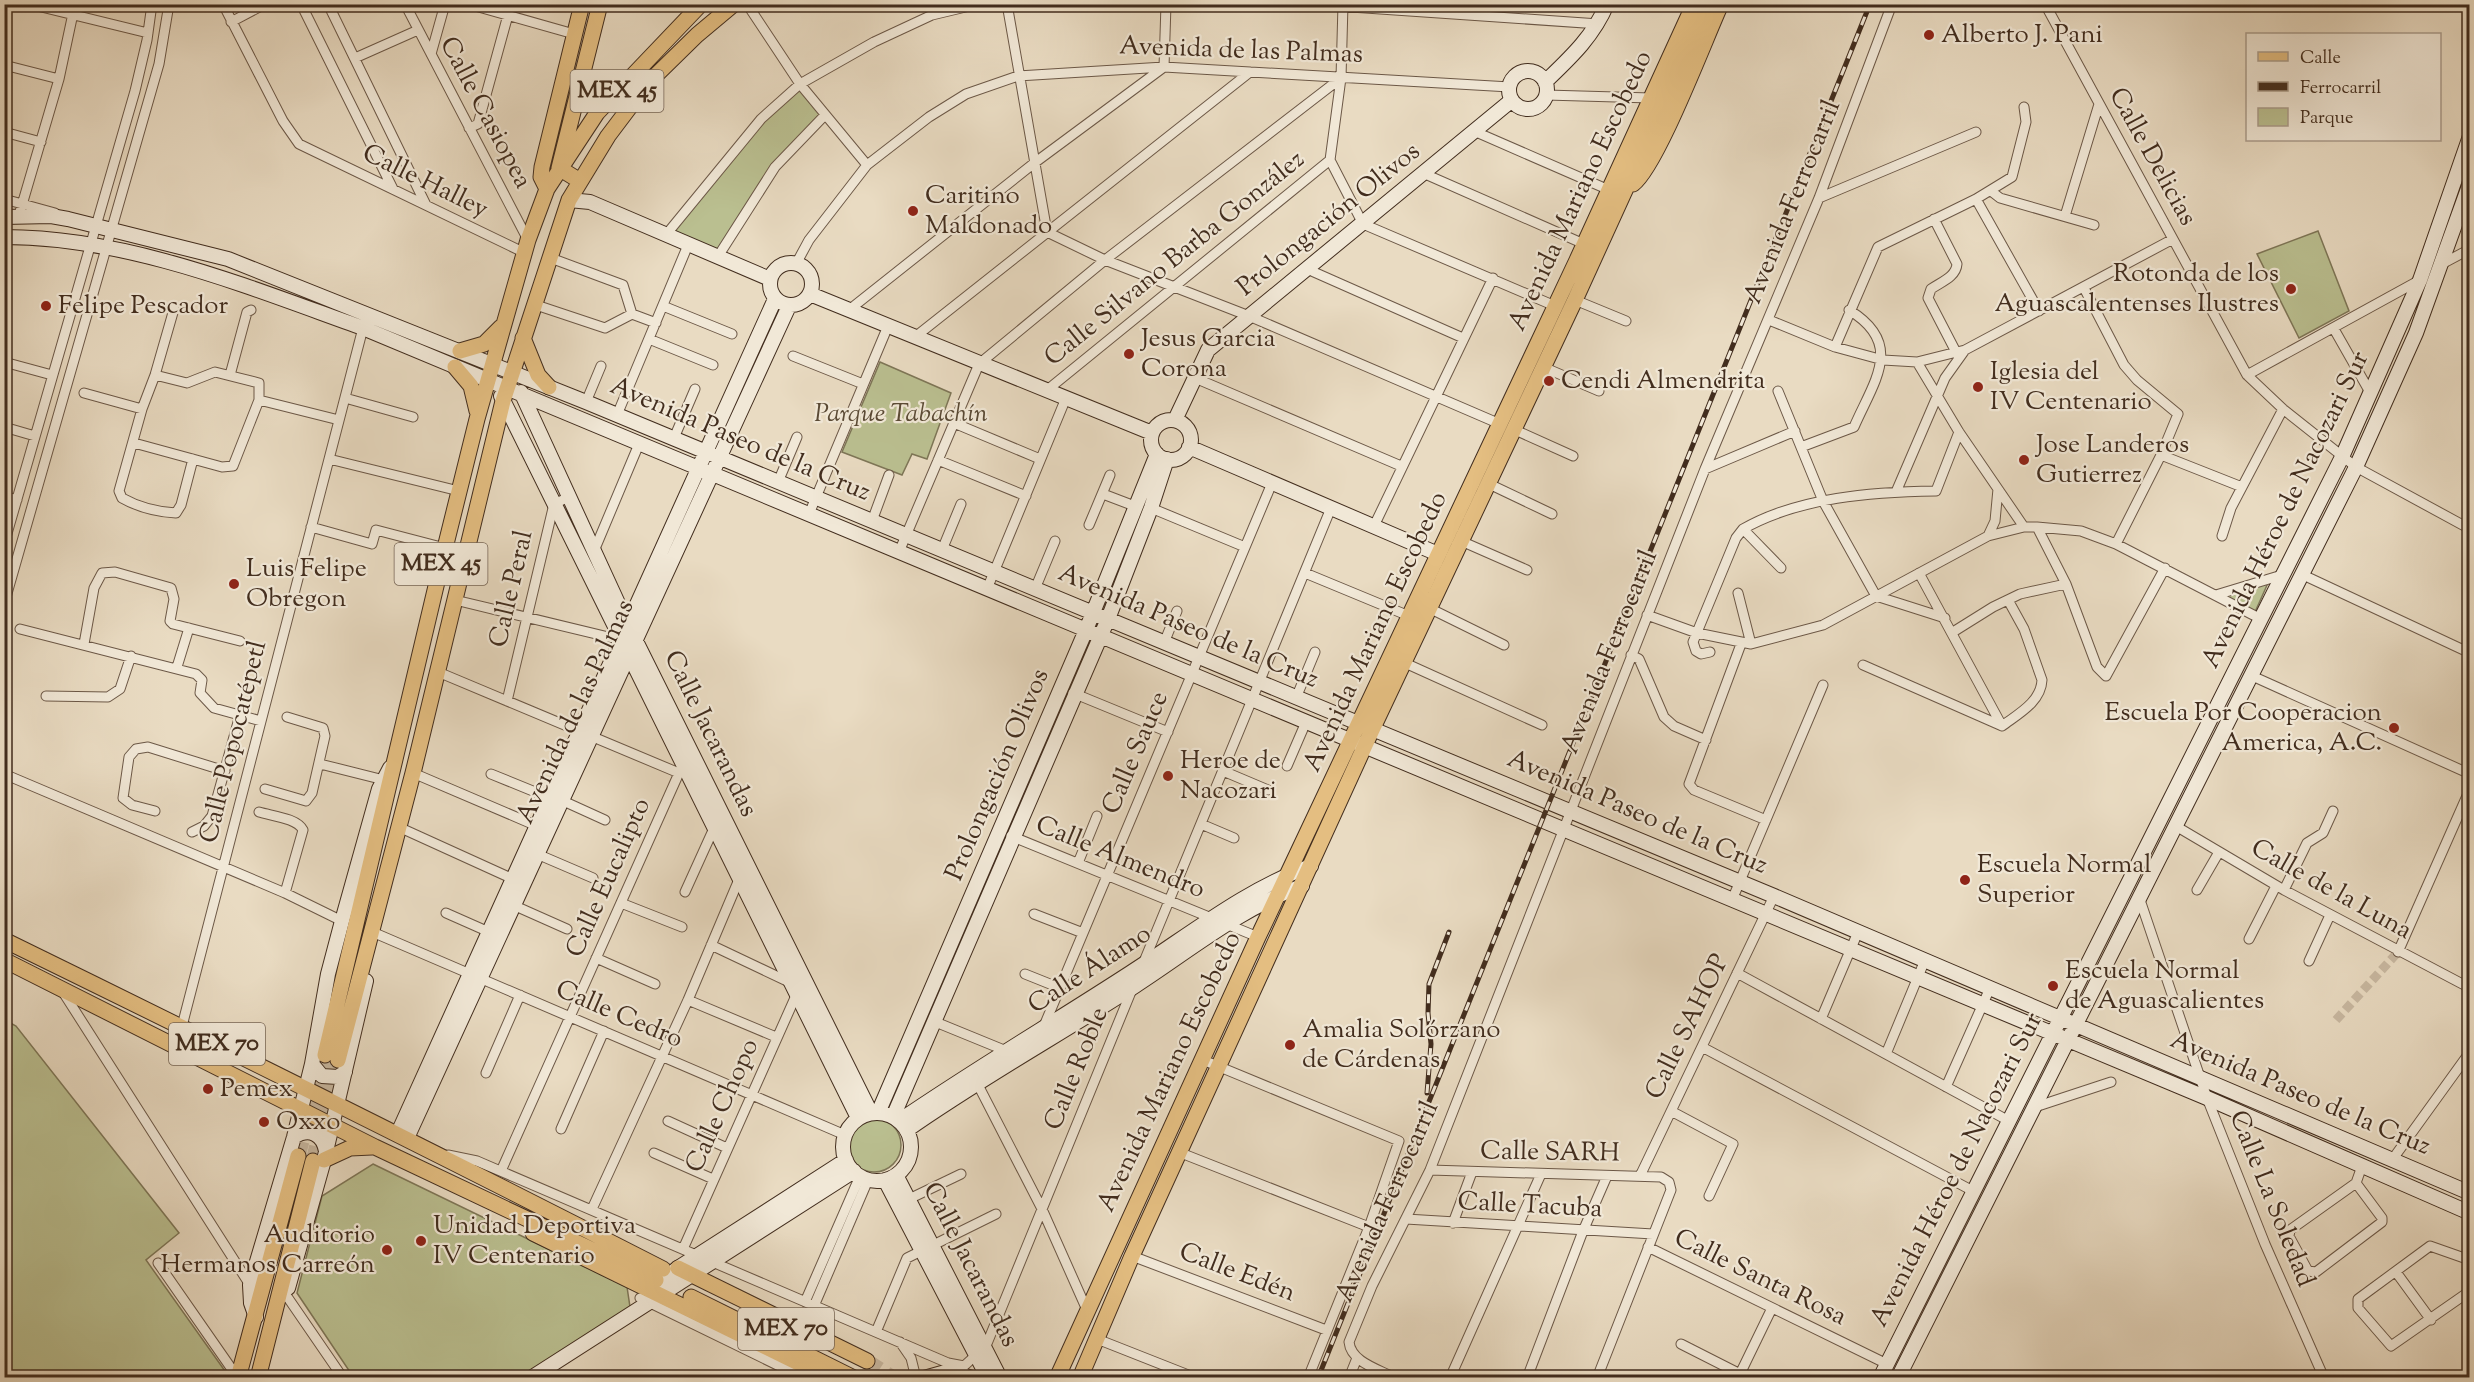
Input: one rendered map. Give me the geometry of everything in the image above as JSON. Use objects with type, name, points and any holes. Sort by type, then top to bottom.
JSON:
[{"type":"main road","points":[[582,4],[542,167],[541,177],[547,189],[568,200],[590,202],[770,279]]},
{"type":"main road","points":[[590,202],[580,181],[559,168],[600,4]]},
{"type":"main road","name":"MEX 45","points":[[336,1062],[413,773],[455,600],[501,385],[493,364],[526,247],[547,189],[597,113],[701,4]]},
{"type":"main road","name":"MEX 45","points":[[336,1062],[395,762],[477,419],[501,385],[523,338],[568,200],[608,136],[648,83],[697,34],[734,4]]},
{"type":"main road","points":[[1546,89],[1536,73],[1524,72],[1514,78],[1511,93],[1521,108],[1533,108],[1544,101],[1546,89],[1599,24],[1607,4]]},
{"type":"main road","name":"Avenida Mariano Escobedo","points":[[1080,1377],[1132,1256],[1311,866],[1409,616],[1438,554],[1507,426],[1543,367],[1575,300],[1583,262],[1584,244],[1623,187],[1651,98],[1694,4]]},
{"type":"main road","name":"Avenida Mariano Escobedo","points":[[1365,727],[1405,663],[1461,541],[1487,483],[1555,306],[1583,262],[1623,187],[1710,4]]},
{"type":"main road","points":[[1623,187],[1660,140],[1721,4]]},
{"type":"main road","name":"Prolongación Olivos","points":[[1175,420],[1208,350],[1476,132],[1511,93]]},
{"type":"main road","name":"Avenida Héroe de Nacozari Sur","points":[[1880,1377],[2372,394],[2420,280],[2469,136]]},
{"type":"main road","name":"Avenida Héroe de Nacozari Sur","points":[[1898,1377],[2355,467],[2416,333],[2469,183]]},
{"type":"main road","name":"Avenida Paseo de la Cruz","points":[[15,212],[96,225],[228,259],[493,364],[501,385]]},
{"type":"main road","name":"Avenida Paseo de la Cruz","points":[[4,237],[40,237],[106,247],[225,279],[363,328],[1358,745],[1918,976],[2207,1098],[2469,1213]]},
{"type":"main road","points":[[796,264],[808,272],[811,280],[810,294],[799,304],[789,306],[775,299],[771,292],[770,279],[778,268],[796,264]]},
{"type":"main road","points":[[810,294],[1152,433]]},
{"type":"main road","name":"Avenida de las Palmas","points":[[585,734],[636,638],[669,550],[705,471],[775,299]]},
{"type":"main road","name":"Avenida de las Palmas","points":[[712,454],[789,306]]},
{"type":"main road","points":[[460,351],[484,344],[504,323]]},
{"type":"main road","points":[[523,338],[537,375],[549,387]]},
{"type":"main road","points":[[455,367],[471,386],[477,419]]},
{"type":"main road","name":"Avenida Paseo de la Cruz","points":[[501,385],[549,387],[674,438],[1774,896],[2469,1193]]},
{"type":"main road","name":"Calle Jacarandas","points":[[501,385],[554,504],[621,640],[682,772],[714,828],[797,987],[869,1114]]},
{"type":"main road","name":"Calle Jacarandas","points":[[522,394],[628,625],[748,866],[797,987]]},
{"type":"main road","points":[[1175,420],[1187,428],[1191,441],[1189,447],[1180,457],[1162,457],[1151,445],[1152,433],[1158,424],[1175,420]]},
{"type":"main road","points":[[1189,447],[1438,554]]},
{"type":"main road","name":"Prolongación Olivos","points":[[900,1122],[933,1021],[1015,837],[1073,693],[1107,619],[1162,457]]},
{"type":"main road","name":"Prolongación Olivos","points":[[869,1114],[938,970],[1094,612],[1144,508]]},
{"type":"main road","name":"Avenida de las Palmas","points":[[403,1135],[475,976],[537,854],[556,799],[585,734],[621,640],[669,550]]},
{"type":"main road","name":"Avenida Mariano Escobedo","points":[[1057,1377],[1288,874],[1358,745]]},
{"type":"main road","points":[[1036,747],[1051,752]]},
{"type":"main road","points":[[256,1317],[251,1303],[250,1285],[294,1137],[312,1064],[328,974],[342,921],[384,780],[395,762]]},
{"type":"main road","points":[[238,1377],[256,1317],[315,1157],[331,1125],[336,1106],[336,1062],[377,934],[403,829],[408,789]]},
{"type":"main road","name":"Avenida de las Palmas","points":[[475,976],[489,932],[537,826],[556,799]]},
{"type":"main road","name":"Calle Álamo","points":[[973,1077],[1004,1050],[1044,1035],[1212,919],[1288,874],[1311,866]]},
{"type":"main road","name":"Calle Álamo","points":[[900,1122],[1044,1035],[1133,987],[1226,925],[1279,894],[1302,886]]},
{"type":"main road","name":"MEX 70","points":[[4,940],[182,1026],[336,1106],[403,1135],[437,1153],[656,1286]]},
{"type":"main road","name":"MEX 70","points":[[4,960],[63,992],[422,1170],[441,1188],[656,1286]]},
{"type":"main road","points":[[938,970],[953,977]]},
{"type":"main road","points":[[312,1064],[322,1076],[338,1077],[336,1062]]},
{"type":"main road","points":[[531,1377],[633,1311],[656,1286],[697,1257],[857,1172],[891,1178],[909,1159],[910,1139],[900,1122],[869,1114],[845,1135],[843,1148],[857,1172]]},
{"type":"main road","points":[[258,1377],[321,1138],[315,1133],[300,1133],[294,1137]]},
{"type":"main road","points":[[315,1157],[350,1148],[375,1147]]},
{"type":"main road","points":[[272,1319],[286,1295],[315,1157]]},
{"type":"main road","points":[[694,1286],[711,1263],[857,1172]]},
{"type":"main road","name":"Calle Jacarandas","points":[[891,1178],[909,1199],[928,1249]]},
{"type":"main road","name":"Calle Jacarandas","points":[[891,1178],[981,1351],[1000,1377]]},
{"type":"main road","points":[[1070,1377],[1135,1229],[1154,1209]]},
{"type":"main road","points":[[656,1286],[694,1286],[871,1366]]},
{"type":"main road","points":[[656,1286],[694,1286]]},
{"type":"main road","points":[[656,1286],[829,1377]]},
{"type":"main road","name":"MEX 70","points":[[694,1286],[854,1377]]},
{"type":"main road","name":"Calle Jacarandas","points":[[981,1351],[988,1377]]},
{"type":"main road","points":[[924,1377],[949,1371],[972,1377]]},
{"type":"street","points":[[29,4],[148,33]]},
{"type":"street","points":[[4,199],[15,212],[41,142],[59,80],[75,4]]},
{"type":"street","points":[[4,544],[135,91],[152,4]]},
{"type":"street","points":[[4,604],[159,64],[169,4]]},
{"type":"street","name":"Calle Halley","points":[[223,4],[291,136],[308,148],[426,205],[526,247]]},
{"type":"street","points":[[231,22],[265,4]]},
{"type":"street","points":[[302,4],[393,189]]},
{"type":"street","points":[[328,4],[426,205]]},
{"type":"street","name":"Calle Casiopea","points":[[405,4],[469,128],[526,247]]},
{"type":"street","points":[[431,54],[445,4]]},
{"type":"street","points":[[468,4],[574,34]]},
{"type":"street","points":[[747,4],[800,84],[867,165]]},
{"type":"street","points":[[665,236],[735,148],[761,119],[800,84],[874,42],[932,15],[978,4]]},
{"type":"street","points":[[1007,4],[1033,164],[1047,232]]},
{"type":"street","points":[[849,310],[1033,164],[1164,67],[1166,4]]},
{"type":"street","points":[[1307,4],[1599,24]]},
{"type":"street","name":"Avenida Ferrocarril","points":[[1357,1358],[1349,1351],[1348,1342],[1372,1286],[1430,1170],[1565,831],[1570,811],[1705,469],[1819,198],[1892,4]]},
{"type":"street","name":"Calle Delicias","points":[[2045,4],[2247,375],[2283,409],[2355,467],[2469,529]]},
{"type":"street","points":[[1343,5],[1341,78],[1330,160],[1363,224],[1555,306]]},
{"type":"street","points":[[469,128],[478,124],[508,15]]},
{"type":"street","points":[[355,58],[418,30]]},
{"type":"street","points":[[4,65],[59,80]]},
{"type":"street","name":"Avenida de las Palmas","points":[[796,264],[809,240],[867,165],[929,117],[957,100],[1018,76],[1164,67],[1341,78],[1511,93]]},
{"type":"street","points":[[915,337],[1250,72]]},
{"type":"street","points":[[899,552],[979,364],[1105,260],[1341,78]]},
{"type":"street","points":[[1546,89],[1651,98]]},
{"type":"street","points":[[2065,216],[2098,104]]},
{"type":"street","points":[[1835,347],[1878,248],[1976,199],[2012,177],[2026,122],[2024,107]]},
{"type":"street","points":[[717,258],[775,167],[825,116]]},
{"type":"street","points":[[4,132],[41,142]]},
{"type":"street","points":[[1476,132],[1623,187]]},
{"type":"street","points":[[1819,198],[1976,132]]},
{"type":"street","name":"Calle Silvano Barba González","points":[[1046,390],[1330,160]]},
{"type":"street","points":[[1425,174],[1584,244]]},
{"type":"street","points":[[1991,191],[2000,198],[2094,225]]},
{"type":"street","points":[[1976,199],[2039,311]]},
{"type":"street","points":[[1934,219],[1957,264],[1957,269],[1931,289],[1928,298],[1961,351]]},
{"type":"street","points":[[1047,232],[1105,260],[1249,316],[1573,456]]},
{"type":"street","points":[[1769,320],[1835,347],[1883,360],[1917,362],[1961,351],[2174,239]]},
{"type":"street","points":[[617,415],[688,245]]},
{"type":"street","points":[[2440,265],[2469,249]]},
{"type":"street","points":[[548,257],[623,285],[632,314]]},
{"type":"street","points":[[1307,269],[1463,338]]},
{"type":"street","points":[[1374,526],[1493,278]]},
{"type":"street","points":[[2247,375],[2420,280]]},
{"type":"street","points":[[2084,288],[2124,365],[2137,380],[2178,414],[2161,455],[2116,544]]},
{"type":"street","points":[[1575,300],[1626,321]]},
{"type":"street","points":[[533,304],[605,328],[632,314],[656,323]]},
{"type":"street","points":[[663,306],[732,334]]},
{"type":"street","points":[[174,309],[119,491],[122,498],[132,504],[162,512],[176,513],[181,505],[193,459]]},
{"type":"street","points":[[230,375],[247,312],[251,310]]},
{"type":"street","points":[[1802,447],[1854,427],[1883,360],[1880,344],[1872,329],[1850,310]]},
{"type":"street","points":[[809,514],[888,326]]},
{"type":"street","name":"Calle Popocatépetl","points":[[182,1026],[363,328]]},
{"type":"street","points":[[2334,329],[2372,394]]},
{"type":"street","points":[[649,339],[713,365]]},
{"type":"street","points":[[1896,492],[1945,378],[1961,351]]},
{"type":"street","points":[[793,356],[863,384]]},
{"type":"street","points":[[4,362],[52,375]]},
{"type":"street","points":[[1917,362],[1959,432],[2024,527]]},
{"type":"street","points":[[586,402],[601,366]]},
{"type":"street","points":[[1543,367],[1599,391]]},
{"type":"street","points":[[134,443],[222,468],[233,466],[259,400],[259,383],[230,375],[215,372],[187,383],[155,375]]},
{"type":"street","points":[[1195,378],[1401,466]]},
{"type":"street","points":[[674,438],[695,388]]},
{"type":"street","points":[[1778,391],[1823,501],[1876,596],[1945,618]]},
{"type":"street","points":[[84,393],[142,409]]},
{"type":"street","points":[[345,398],[413,417]]},
{"type":"street","points":[[987,589],[1066,398]]},
{"type":"street","points":[[259,400],[339,420]]},
{"type":"street","points":[[2222,536],[2231,508],[2283,409]]},
{"type":"street","points":[[954,423],[1040,459]]},
{"type":"street","points":[[4,427],[35,436]]},
{"type":"street","points":[[1705,469],[1795,431]]},
{"type":"street","points":[[1710,652],[1701,654],[1696,651],[1693,642],[1736,538],[1743,529],[1753,523],[1823,501],[1896,492],[1936,491],[1959,432]]},
{"type":"street","points":[[778,482],[797,437]]},
{"type":"street","points":[[594,551],[639,444]]},
{"type":"street","points":[[2161,455],[2242,487]]},
{"type":"street","points":[[329,459],[459,491]]},
{"type":"street","points":[[938,460],[1026,496]]},
{"type":"street","points":[[872,521],[890,475]]},
{"type":"street","points":[[1089,525],[1110,475]]},
{"type":"street","name":"Calle Sauce","points":[[1044,1035],[1060,988],[1272,483]]},
{"type":"street","points":[[1487,483],[1552,514]]},
{"type":"street","points":[[1988,536],[1995,521],[1998,489]]},
{"type":"street","points":[[1102,494],[1245,547]]},
{"type":"street","points":[[4,496],[17,500]]},
{"type":"street","name":"Calle Peral","points":[[507,701],[554,504],[569,497]]},
{"type":"street","points":[[942,550],[961,504]]},
{"type":"street","name":"Calle Roble","points":[[981,1351],[1042,1209],[1331,508]]},
{"type":"street","points":[[311,527],[372,544],[376,530],[445,548]]},
{"type":"street","points":[[1647,615],[1697,633],[1746,644],[1823,625],[1988,536],[2024,527],[2037,527],[2081,531],[2116,544],[2261,619]]},
{"type":"street","points":[[2037,527],[2066,584],[2097,667],[2106,676],[2165,568]]},
{"type":"street","points":[[1743,529],[1781,568]]},
{"type":"street","points":[[1035,588],[1055,541]]},
{"type":"street","points":[[1461,541],[1527,570]]},
{"type":"street","points":[[4,562],[15,565]]},
{"type":"street","points":[[84,644],[94,588],[102,573],[116,572],[171,588],[174,599],[170,621],[240,641]]},
{"type":"street","points":[[1305,573],[1409,616]]},
{"type":"street","points":[[1919,573],[2002,726]]},
{"type":"street","points":[[2301,574],[2469,652]]},
{"type":"street","points":[[2216,595],[2282,575]]},
{"type":"street","points":[[1953,632],[2020,594],[2066,584]]},
{"type":"street","points":[[1738,593],[1746,644],[1689,784],[1694,790],[1766,820]]},
{"type":"street","points":[[455,600],[526,619],[621,640]]},
{"type":"street","points":[[2002,726],[2038,697],[2042,680],[2024,629],[2008,600]]},
{"type":"street","points":[[1430,608],[1504,645]]},
{"type":"street","points":[[1164,643],[1177,611]]},
{"type":"street","points":[[177,668],[189,628]]},
{"type":"street","points":[[21,629],[177,668],[200,676],[200,693],[214,708],[261,721]]},
{"type":"street","points":[[1296,698],[1316,652]]},
{"type":"street","points":[[1631,655],[1639,659],[1664,717],[1674,726],[1706,740]]},
{"type":"street","points":[[46,696],[108,697],[120,689],[130,656]]},
{"type":"street","points":[[1405,663],[1542,725]]},
{"type":"street","points":[[1863,665],[2002,726]]},
{"type":"street","points":[[438,672],[682,772]]},
{"type":"street","points":[[2250,675],[2469,774]]},
{"type":"street","points":[[1732,900],[1823,685]]},
{"type":"street","points":[[1073,693],[1167,732]]},
{"type":"street","points":[[192,832],[204,826],[212,816],[240,715]]},
{"type":"street","points":[[265,789],[306,801],[312,793],[325,736],[323,728],[287,717]]},
{"type":"street","points":[[1287,766],[1306,722]]},
{"type":"street","points":[[155,811],[132,805],[123,798],[129,757],[136,749],[148,747],[225,771]]},
{"type":"street","points":[[320,764],[384,780]]},
{"type":"street","points":[[1223,771],[1268,790]]},
{"type":"street","name":"Calle Eucalipto","points":[[501,1171],[682,772]]},
{"type":"street","points":[[413,773],[537,826]]},
{"type":"street","points":[[4,774],[285,893],[342,921]]},
{"type":"street","points":[[491,774],[605,820]]},
{"type":"street","points":[[2398,952],[2469,789]]},
{"type":"street","points":[[2249,939],[2307,843],[2323,833],[2333,811]]},
{"type":"street","points":[[259,812],[300,825],[303,830],[285,893]]},
{"type":"street","points":[[1078,863],[1097,816]]},
{"type":"street","points":[[1201,824],[1234,838]]},
{"type":"street","name":"Calle de la Luna","points":[[2174,825],[2280,888],[2469,988]]},
{"type":"street","points":[[685,892],[714,828]]},
{"type":"street","points":[[403,829],[513,879]]},
{"type":"street","name":"Calle Almendro","points":[[1000,831],[1258,937]]},
{"type":"street","points":[[2197,890],[2219,852]]},
{"type":"street","points":[[537,854],[593,878]]},
{"type":"street","points":[[592,1209],[688,1000],[739,879],[748,866]]},
{"type":"street","name":"Calle SAHOP","points":[[1640,1176],[1774,896]]},
{"type":"street","name":"Calle La Soledad","points":[[2139,897],[2207,1098],[2265,1244],[2324,1377]]},
{"type":"street","points":[[621,903],[682,927]]},
{"type":"street","points":[[513,905],[567,929]]},
{"type":"street","points":[[446,913],[489,932]]},
{"type":"street","points":[[1034,914],[1083,933]]},
{"type":"street","points":[[2309,961],[2330,915]]},
{"type":"street","points":[[1821,1019],[1858,932]]},
{"type":"street","name":"Calle Cedro","points":[[377,934],[845,1135]]},
{"type":"street","points":[[711,945],[797,987]]},
{"type":"street","points":[[596,958],[655,984]]},
{"type":"street","points":[[1886,1054],[1925,960]]},
{"type":"street","points":[[1737,973],[2009,1121]]},
{"type":"street","points":[[1025,974],[1060,988]]},
{"type":"street","name":"Calle Chopo","points":[[683,1249],[797,987]]},
{"type":"street","points":[[1946,1087],[1990,988]]},
{"type":"street","points":[[63,992],[250,1285]]},
{"type":"street","points":[[486,1073],[520,995]]},
{"type":"street","points":[[688,1000],[776,1037]]},
{"type":"street","points":[[933,1021],[1004,1050]]},
{"type":"street","points":[[561,1129],[604,1031]]},
{"type":"street","points":[[1702,1047],[1973,1191]]},
{"type":"street","points":[[2392,1160],[2469,1052]]},
{"type":"street","points":[[1203,1060],[1399,1141],[1369,1227],[1308,1377]]},
{"type":"street","points":[[973,1077],[1042,1209],[1087,1310]]},
{"type":"street","points":[[2035,1107],[2111,1082]]},
{"type":"street","points":[[1671,1111],[1733,1144],[1732,1151],[1709,1196]]},
{"type":"street","points":[[668,1121],[727,1148]]},
{"type":"street","points":[[437,1153],[477,1161],[948,1363],[964,1366],[981,1351]]},
{"type":"street","points":[[654,1153],[713,1179]]},
{"type":"street","points":[[1181,1153],[1369,1227]]},
{"type":"street","points":[[2356,1183],[2382,1218],[2382,1222],[2316,1272],[2308,1270],[2289,1236],[2290,1230],[2356,1183],[2362,1166]]},
{"type":"street","name":"Calle SARH","points":[[1430,1170],[1662,1177],[1669,1182],[1671,1190],[1653,1234]]},
{"type":"street","points":[[810,1304],[857,1172]]},
{"type":"street","points":[[1453,1223],[1472,1173]]},
{"type":"street","points":[[909,1199],[961,1174]]},
{"type":"street","points":[[1450,1377],[1541,1174]]},
{"type":"street","points":[[1527,1377],[1583,1231],[1607,1176]]},
{"type":"street","points":[[876,1332],[907,1258],[996,1214]]},
{"type":"street","name":"Calle Tacuba","points":[[1406,1219],[1653,1234]]},
{"type":"street","points":[[1597,1377],[1653,1234]]},
{"type":"street","points":[[2468,1258],[2430,1246],[2358,1299],[2358,1308],[2391,1346],[2431,1320],[2469,1291]]},
{"type":"street","name":"Calle Santa Rosa","points":[[1648,1247],[1887,1364]]},
{"type":"street","name":"Calle Edén","points":[[1132,1256],[1326,1329]]},
{"type":"street","points":[[158,1263],[238,1377]]},
{"type":"street","points":[[2396,1272],[2431,1320]]},
{"type":"street","points":[[656,1286],[804,1377]]},
{"type":"street","points":[[286,1295],[343,1377]]},
{"type":"street","points":[[1681,1344],[1744,1376],[1772,1308]]},
{"type":"street","points":[[1097,1339],[1196,1377]]},
{"type":"street","points":[[900,1342],[911,1358],[916,1377]]},
{"type":"street","points":[[1349,1377],[1357,1358],[1395,1377]]},
{"type":"green space","points":[[800,84],[825,115],[775,167],[717,258],[665,236],[729,155]]},
{"type":"green space","points":[[2318,231],[2349,311],[2299,338],[2257,254]]},
{"type":"green space","name":"Parque Tabachín","points":[[880,362],[951,393],[927,459],[912,454],[902,475],[842,452]]},
{"type":"green space","points":[[2268,583],[2255,612],[2224,596]]},
{"type":"green space","points":[[5,1020],[16,1026],[179,1233],[146,1260],[225,1371],[224,1377],[5,1377]]},
{"type":"green space","points":[[874,1118],[884,1120],[893,1126],[899,1135],[901,1145],[899,1155],[893,1164],[884,1170],[874,1172],[864,1170],[855,1164],[849,1155],[847,1145],[849,1135],[855,1126],[864,1120]]},
{"type":"green space","name":"Unidad Deportiva IV Centenario","points":[[373,1164],[627,1287],[630,1307],[521,1377],[354,1378],[297,1293],[322,1196]]},
{"type":"tunnel","points":[[2336,1020],[2398,952]]},
{"type":"tunnel","points":[[298,1156],[325,1055]]},
{"type":"tunnel","points":[[313,1161],[338,1060]]},
{"type":"tunnel","points":[[867,1361],[893,1378]]},
{"type":"railway","points":[[1318,1378],[1870,4]]},
{"type":"railway","points":[[1427,1093],[1431,1044],[1428,1013],[1429,984],[1449,932]]},
{"type":"place","name":"Alberto J. Pani","points":[[1929,35]]},
{"type":"place","name":"Caritino Maldonado","points":[[913,211]]},
{"type":"place","name":"Rotonda de los Aguascalentenses Ilustres","points":[[2291,289]]},
{"type":"place","name":"Felipe Pescador","points":[[46,306]]},
{"type":"place","name":"Jesus Garcia Corona","points":[[1129,354]]},
{"type":"place","name":"Cendi Almendrita","points":[[1549,381]]},
{"type":"place","name":"Iglesia del IV Centenario","points":[[1978,387]]},
{"type":"place","name":"Jose Landeros Gutierrez","points":[[2024,460]]},
{"type":"place","name":"Luis Felipe Obregon","points":[[234,584]]},
{"type":"place","name":"Escuela Por Cooperacion America, A.C.","points":[[2394,728]]},
{"type":"place","name":"Heroe de Nacozari","points":[[1168,776]]},
{"type":"place","name":"Escuela Normal Superior","points":[[1965,880]]},
{"type":"place","name":"Escuela Normal de Aguascalientes","points":[[2053,986]]},
{"type":"place","name":"Amalia Solórzano de Cárdenas","points":[[1290,1045]]},
{"type":"place","name":"Pemex","points":[[208,1089]]},
{"type":"place","name":"Oxxo","points":[[264,1122]]},
{"type":"place","name":"Unidad Deportiva IV Centenario","points":[[421,1241]]},
{"type":"place","name":"Auditorio Hermanos Carreón","points":[[387,1250]]}]
